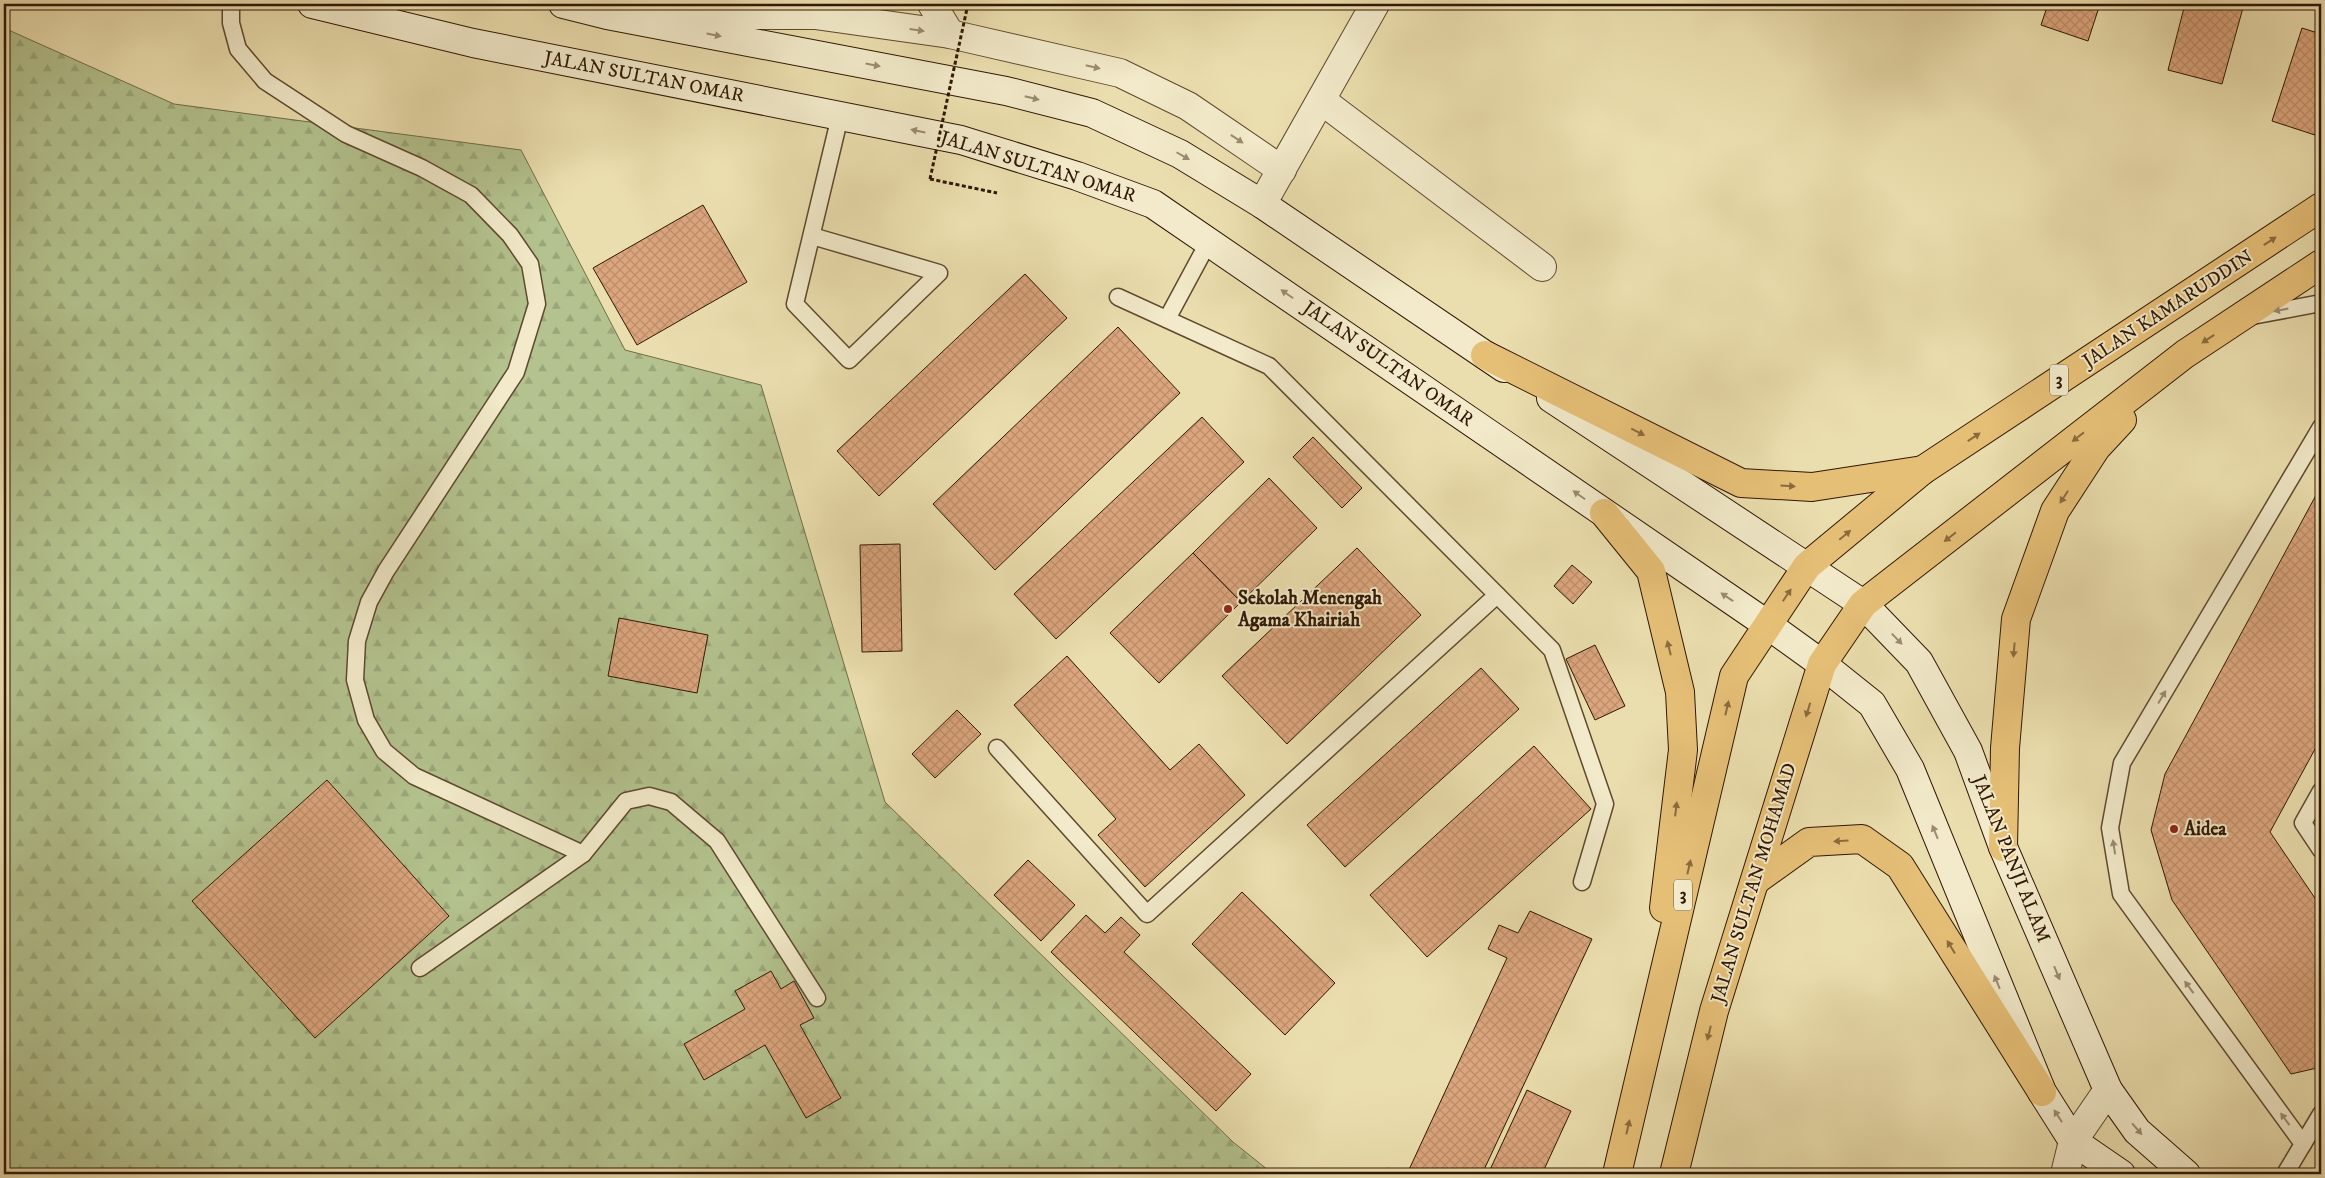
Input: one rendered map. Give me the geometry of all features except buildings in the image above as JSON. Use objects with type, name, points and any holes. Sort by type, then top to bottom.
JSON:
[{"type":"highway","name":"JALAN KAMARUDDIN","points":[[1768,625],[1807,566],[1923,470],[2321,207]]},
{"type":"highway","points":[[1863,604],[2186,354],[2321,264]]},
{"type":"highway","points":[[2003,847],[2004,748],[2016,619],[2055,511],[2096,448],[2186,354]]},
{"type":"highway","points":[[1485,355],[1741,483],[1812,487],[1923,470]]},
{"type":"highway","points":[[1604,513],[1651,571],[1680,692],[1683,750],[1647,1048]]},
{"type":"highway","name":"JALAN SULTAN MOHAMAD","points":[[1674,1174],[1714,1011],[1822,664],[1863,604]]},
{"type":"highway","name":"3","points":[[1616,1174],[1734,676],[1768,625]]},
{"type":"highway","points":[[1756,880],[1809,842],[1862,839],[1900,866],[2042,1092]]},
{"type":"main road","name":"JALAN SULTAN OMAR","points":[[312,4],[473,43],[961,140],[1077,176],[1154,204],[1768,625]]},
{"type":"main road","points":[[563,4],[607,15],[1006,91],[1092,113],[1180,154],[1262,204],[1485,355],[1807,566]]},
{"type":"main road","points":[[815,15],[853,4]]},
{"type":"main road","points":[[932,4],[950,34]]},
{"type":"main road","points":[[1262,204],[1375,4]]},
{"type":"main road","points":[[607,15],[815,15],[950,34],[1120,73],[1188,106],[1282,170]]},
{"type":"main road","points":[[1321,100],[1542,267]]},
{"type":"main road","name":"JALAN PANJI ALAM","points":[[1807,566],[1863,604],[1919,662],[1968,751],[2003,847],[2108,1090],[2138,1131],[2186,1174]]},
{"type":"main road","points":[[1768,625],[1822,664],[1872,704],[1910,769],[2042,1092],[2074,1141],[2121,1174]]},
{"type":"main road","points":[[2065,1174],[2074,1141],[2108,1090]]},
{"type":"lane","points":[[230,4],[231,23],[238,49],[265,81],[346,134],[422,168],[471,195],[510,235],[530,264],[536,304],[516,372],[386,571],[369,602],[357,641],[355,680],[366,720],[384,751],[414,776],[584,854]]},
{"type":"lane","points":[[812,236],[940,272],[849,360],[795,304],[840,116]]},
{"type":"lane","points":[[1167,319],[1209,241]]},
{"type":"lane","points":[[1118,297],[1269,366],[1552,650],[1605,804],[1582,882]]},
{"type":"lane","points":[[2240,318],[2321,303]]},
{"type":"lane","points":[[2303,1144],[2121,894],[2110,828],[2122,763],[2321,427]]},
{"type":"lane","points":[[997,748],[1146,914],[1497,596]]},
{"type":"lane","points":[[2321,791],[2303,823],[2321,850]]},
{"type":"lane","points":[[420,968],[584,854],[626,801],[649,796],[671,802],[717,841],[817,998]]},
{"type":"lane","points":[[2285,1174],[2321,1114]]},
{"type":"path","points":[[968,4],[930,179],[997,193]]},
{"type":"path","points":[[1019,4],[1039,8]]},
{"type":"green space","points":[[4,28],[174,104],[521,150],[625,350],[761,385],[885,802],[1233,1142],[1273,1174],[4,1174]]},
{"type":"place","name":"Sekolah Menengah Agama Khairiah","points":[[1228,609]]},
{"type":"place","name":"Aidea","points":[[2174,829]]}]
